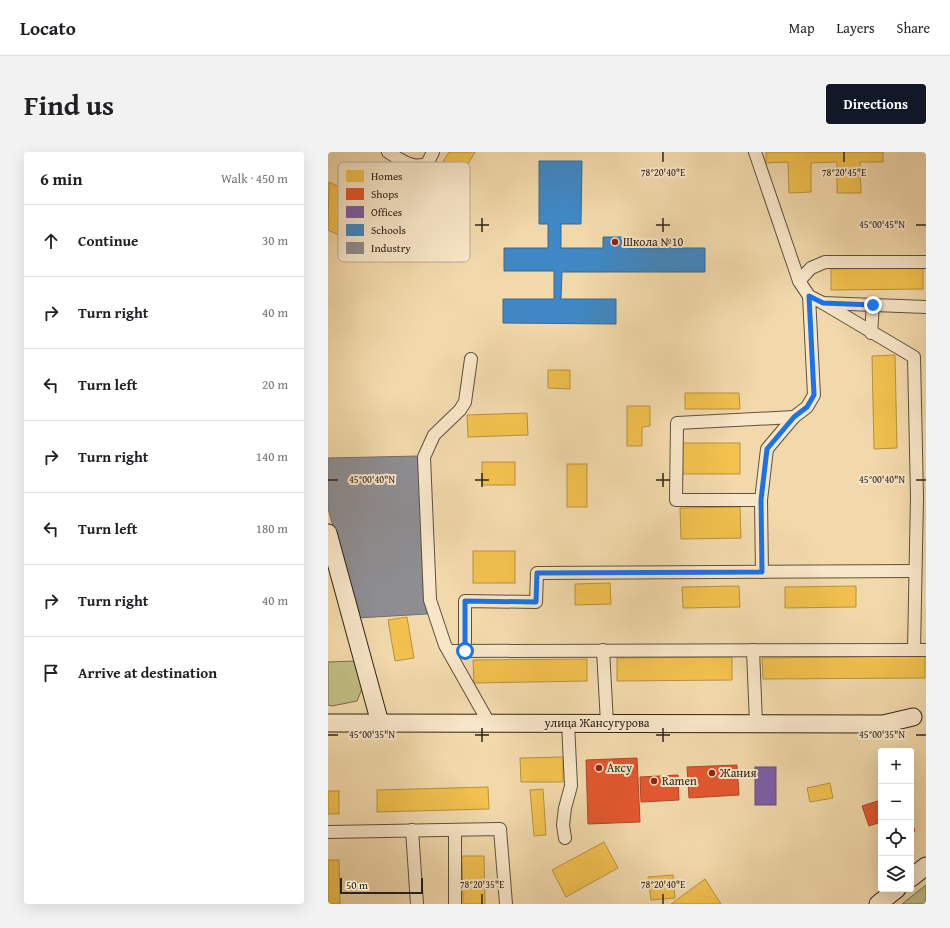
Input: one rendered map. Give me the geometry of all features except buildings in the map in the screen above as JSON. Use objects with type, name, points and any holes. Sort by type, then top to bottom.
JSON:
[{"type":"main road","points":[[328,533],[380,723]]},
{"type":"main road","name":"улица Жансугурова","points":[[328,723],[883,724],[922,717]]},
{"type":"main road","points":[[914,876],[926,866]]},
{"type":"main road","points":[[878,904],[893,892]]},
{"type":"street","points":[[388,152],[404,162]]},
{"type":"street","points":[[428,162],[433,152]]},
{"type":"street","points":[[449,651],[920,650],[915,571],[921,502],[914,357],[809,296],[799,281],[755,152]]},
{"type":"street","points":[[799,281],[811,268],[825,262],[926,262]]},
{"type":"street","points":[[762,572],[761,500],[767,449],[794,417],[807,407],[814,395],[809,296]]},
{"type":"street","points":[[823,303],[926,307]]},
{"type":"street","points":[[871,333],[873,305]]},
{"type":"street","points":[[471,359],[465,402],[460,410],[434,435],[424,457],[430,600],[449,651],[489,723]]},
{"type":"street","points":[[761,500],[676,500],[677,423],[794,417]]},
{"type":"street","points":[[465,651],[465,601],[536,602],[537,573],[915,571]]},
{"type":"street","points":[[603,650],[607,723]]},
{"type":"street","points":[[753,650],[756,723]]},
{"type":"street","points":[[565,838],[563,825],[571,786],[568,723]]},
{"type":"street","points":[[328,832],[500,829],[506,904]]},
{"type":"street","points":[[412,830],[417,904]]},
{"type":"street","points":[[455,830],[455,904]]},
{"type":"shaded area","points":[[356,661],[362,689],[357,701],[332,706],[328,705],[328,662]]},
{"type":"shaded area","points":[[926,885],[926,904],[902,904]]},
{"type":"place","name":"Школа №10","points":[[615,242]]},
{"type":"place","name":"Аксу","points":[[599,768]]},
{"type":"place","name":"Жания","points":[[712,773]]},
{"type":"place","name":"Ramen","points":[[654,781]]},
{"type":"route","points":[[465,651],[465,601],[536,602],[537,573],[762,572],[761,500],[767,449],[794,417],[807,407],[814,395],[809,296],[823,303],[873,305]]}]
